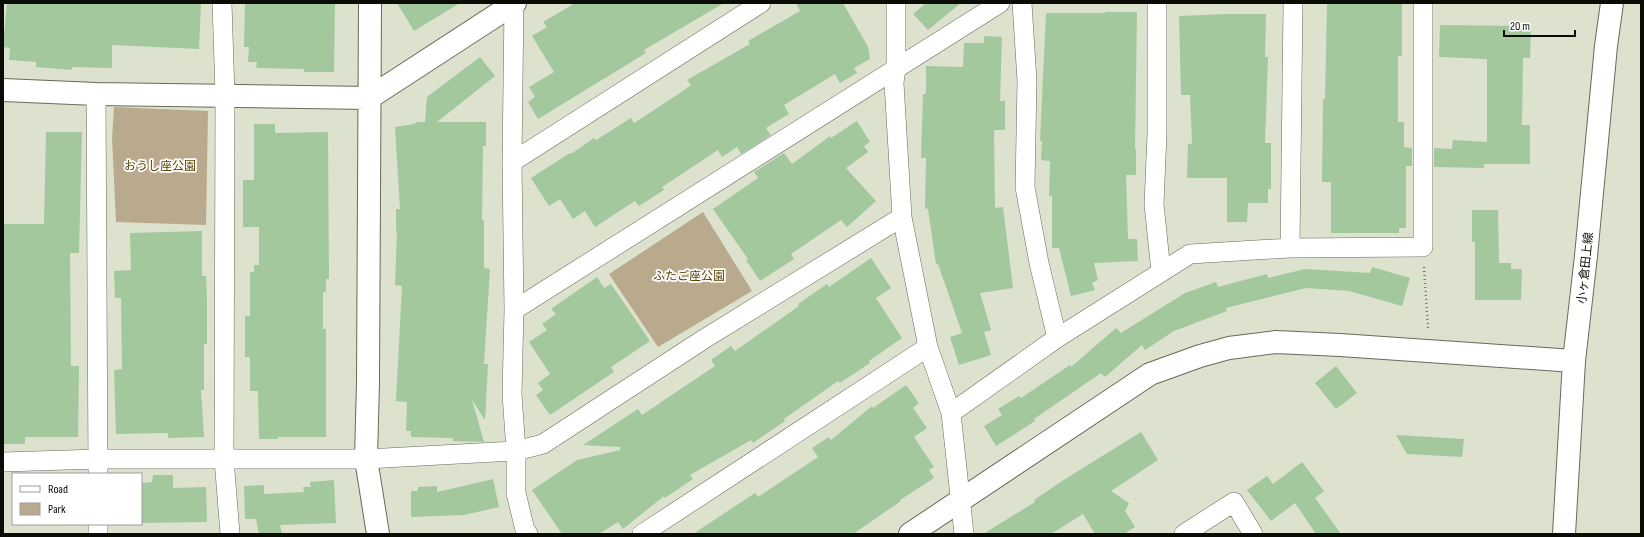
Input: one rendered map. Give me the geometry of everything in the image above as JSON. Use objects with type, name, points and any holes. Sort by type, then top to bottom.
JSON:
[{"type":"street","points":[[222,3],[225,95],[224,459],[230,534]]},
{"type":"street","points":[[370,3],[368,382],[366,459],[378,534]]},
{"type":"street","points":[[3,90],[96,94],[369,98],[514,3]]},
{"type":"street","points":[[514,3],[512,162],[514,310],[512,394],[516,451],[516,493],[524,530],[528,534]]},
{"type":"street","points":[[512,162],[761,3]]},
{"type":"street","points":[[896,3],[896,68],[894,83],[902,217],[928,348],[951,413],[964,534]]},
{"type":"street","points":[[514,310],[1000,3]]},
{"type":"street","points":[[1022,3],[1027,81],[1025,187],[1038,263],[1057,338]]},
{"type":"street","points":[[1157,3],[1157,134],[1154,204],[1161,272]]},
{"type":"street","points":[[1290,248],[1293,3]]},
{"type":"street","points":[[951,413],[1057,338],[1190,254],[1290,248],[1423,247],[1423,3]]},
{"type":"street","name":"小ヶ倉田上線","points":[[1564,534],[1574,361],[1586,256],[1606,46],[1612,3]]},
{"type":"street","points":[[96,94],[98,467]]},
{"type":"street","points":[[3,462],[98,467],[224,459],[366,459],[516,451],[543,444],[704,339],[902,217]]},
{"type":"street","points":[[910,534],[1150,374],[1200,356],[1229,348],[1276,342],[1574,361]]},
{"type":"street","points":[[642,534],[928,348]]},
{"type":"street","points":[[1184,534],[1234,502],[1253,534]]},
{"type":"path","points":[[1423,247],[1430,351]]},
{"type":"green space","name":"おうし座公園","points":[[114,107],[208,111],[206,225],[116,222],[112,138]]},
{"type":"green space","name":"ふたご座公園","points":[[703,212],[752,291],[658,347],[609,274]]},
{"type":"building","points":[[7,3],[201,3],[199,49],[112,45],[112,68],[72,67],[72,70],[36,67],[36,62],[9,60],[10,48],[3,47]]},
{"type":"building","points":[[245,3],[335,3],[334,72],[304,72],[304,69],[256,68],[257,62],[248,62],[249,47],[244,47]]},
{"type":"building","points":[[397,3],[460,3],[414,31]]},
{"type":"building","points":[[575,3],[724,3],[644,50],[646,53],[538,119],[528,102],[535,97],[529,87],[554,72],[532,36],[547,27],[543,22]]},
{"type":"building","points":[[796,3],[843,3],[868,47],[870,59],[854,68],[857,73],[840,83],[835,74],[784,105],[789,114],[766,128],[771,135],[741,154],[737,147],[722,157],[718,150],[662,187],[664,190],[639,206],[635,201],[595,227],[585,211],[573,219],[560,199],[549,206],[531,178],[594,138],[596,140],[631,118],[634,123],[680,93],[691,85],[687,80],[750,44],[748,41],[800,11]]},
{"type":"building","points":[[926,3],[961,3],[928,30],[913,14]]},
{"type":"building","points":[[1402,3],[1402,56],[1398,56],[1398,122],[1404,122],[1404,147],[1412,148],[1412,166],[1406,166],[1406,228],[1399,228],[1399,233],[1331,233],[1331,182],[1322,182],[1323,99],[1325,99],[1327,4]]},
{"type":"building","points":[[1137,12],[1136,175],[1126,175],[1128,239],[1137,239],[1138,261],[1094,263],[1098,280],[1092,283],[1095,290],[1071,296],[1059,248],[1052,248],[1052,196],[1049,196],[1050,161],[1041,160],[1042,141],[1040,141],[1046,13]]},
{"type":"building","points":[[1266,14],[1265,57],[1268,57],[1265,143],[1271,143],[1271,189],[1268,189],[1268,203],[1248,203],[1247,222],[1227,222],[1227,178],[1187,178],[1188,144],[1192,144],[1190,95],[1181,95],[1179,16]]},
{"type":"building","points":[[1440,25],[1531,26],[1530,58],[1523,58],[1522,125],[1530,125],[1530,164],[1484,164],[1484,168],[1434,167],[1434,148],[1452,149],[1453,140],[1487,142],[1487,59],[1439,57]]},
{"type":"building","points":[[984,36],[1002,37],[1000,101],[1005,101],[1005,130],[994,130],[995,208],[1003,207],[1013,288],[980,293],[991,330],[984,332],[991,355],[959,365],[950,337],[962,333],[938,264],[936,264],[928,209],[925,208],[926,158],[921,158],[923,94],[926,94],[926,66],[963,67],[964,43],[984,43]]},
{"type":"building","points":[[480,57],[495,76],[437,122],[486,122],[486,146],[483,146],[482,220],[484,220],[484,268],[490,269],[484,364],[488,364],[485,420],[472,400],[484,442],[453,441],[453,438],[411,437],[411,431],[406,431],[407,402],[396,401],[402,286],[395,285],[397,231],[396,209],[400,209],[395,127],[414,124],[417,122],[425,122],[427,97]]},
{"type":"building","points":[[857,121],[870,142],[864,146],[868,152],[846,168],[876,201],[847,227],[841,220],[791,254],[794,259],[760,281],[746,260],[748,259],[713,209],[758,178],[754,172],[784,153],[792,164],[830,136],[831,138]]},
{"type":"building","points":[[254,124],[275,124],[275,133],[328,132],[329,279],[326,279],[326,292],[323,292],[323,329],[326,329],[326,437],[278,437],[278,439],[259,439],[258,391],[250,391],[250,357],[245,357],[245,316],[250,316],[250,272],[254,272],[254,265],[259,265],[259,227],[243,227],[243,180],[254,180]]},
{"type":"building","points":[[46,132],[82,132],[79,253],[70,253],[71,366],[79,366],[78,437],[25,437],[25,444],[3,444],[3,224],[44,224]]},
{"type":"building","points":[[1472,210],[1498,210],[1499,263],[1511,263],[1511,269],[1522,269],[1521,300],[1475,300],[1475,242],[1472,242]]},
{"type":"building","points":[[202,231],[202,276],[206,276],[207,300],[207,344],[204,344],[204,390],[201,390],[204,437],[168,438],[168,433],[116,434],[114,370],[122,369],[121,298],[115,298],[114,271],[131,270],[130,233]]},
{"type":"building","points":[[871,258],[891,288],[876,298],[902,338],[869,361],[870,363],[840,383],[838,381],[753,443],[751,440],[690,475],[693,479],[665,498],[664,496],[623,529],[618,522],[599,534],[562,534],[532,490],[577,460],[620,450],[620,447],[583,445],[638,409],[642,415],[715,366],[711,360],[731,346],[735,351],[799,306],[798,304],[827,284],[829,287]]},
{"type":"building","points":[[1372,267],[1410,278],[1402,306],[1349,291],[1306,288],[1226,308],[1227,311],[1174,331],[1145,350],[1142,345],[1105,377],[1101,373],[1034,419],[1035,421],[996,446],[984,426],[1002,415],[998,409],[1019,396],[1021,398],[1070,365],[1071,367],[1116,328],[1121,333],[1185,293],[1216,282],[1218,287],[1267,274],[1268,278],[1305,269],[1370,273]]},
{"type":"building","points":[[597,277],[604,288],[611,284],[650,341],[611,367],[614,372],[550,415],[536,395],[543,390],[538,383],[550,374],[529,342],[547,330],[542,324],[556,314],[551,309]]},
{"type":"building","points":[[1336,366],[1357,393],[1336,409],[1315,383]]},
{"type":"building","points":[[906,385],[919,403],[913,408],[927,428],[914,437],[934,467],[929,470],[934,478],[900,500],[901,501],[853,534],[693,534],[755,493],[758,497],[818,457],[812,448],[829,437],[831,440],[872,406],[873,408]]},
{"type":"building","points":[[1141,432],[1158,460],[1111,491],[1129,503],[1125,511],[1135,527],[1124,534],[1095,534],[1083,514],[1051,534],[983,534],[1035,502],[1034,500],[1062,481]]},
{"type":"building","points":[[1396,435],[1464,439],[1462,457],[1407,454]]},
{"type":"building","points":[[1302,462],[1324,491],[1315,498],[1341,534],[1316,534],[1295,503],[1271,521],[1247,490],[1267,476],[1273,484]]},
{"type":"building","points":[[153,475],[173,475],[173,488],[206,487],[207,522],[142,523],[142,483],[152,482]]},
{"type":"building","points":[[493,479],[499,507],[464,515],[411,517],[411,491],[418,491],[418,487],[437,486],[437,492]]},
{"type":"building","points":[[334,480],[336,523],[280,525],[282,534],[259,534],[256,519],[245,519],[244,486],[264,485],[264,494],[304,492],[303,487],[311,487],[310,482]]}]
